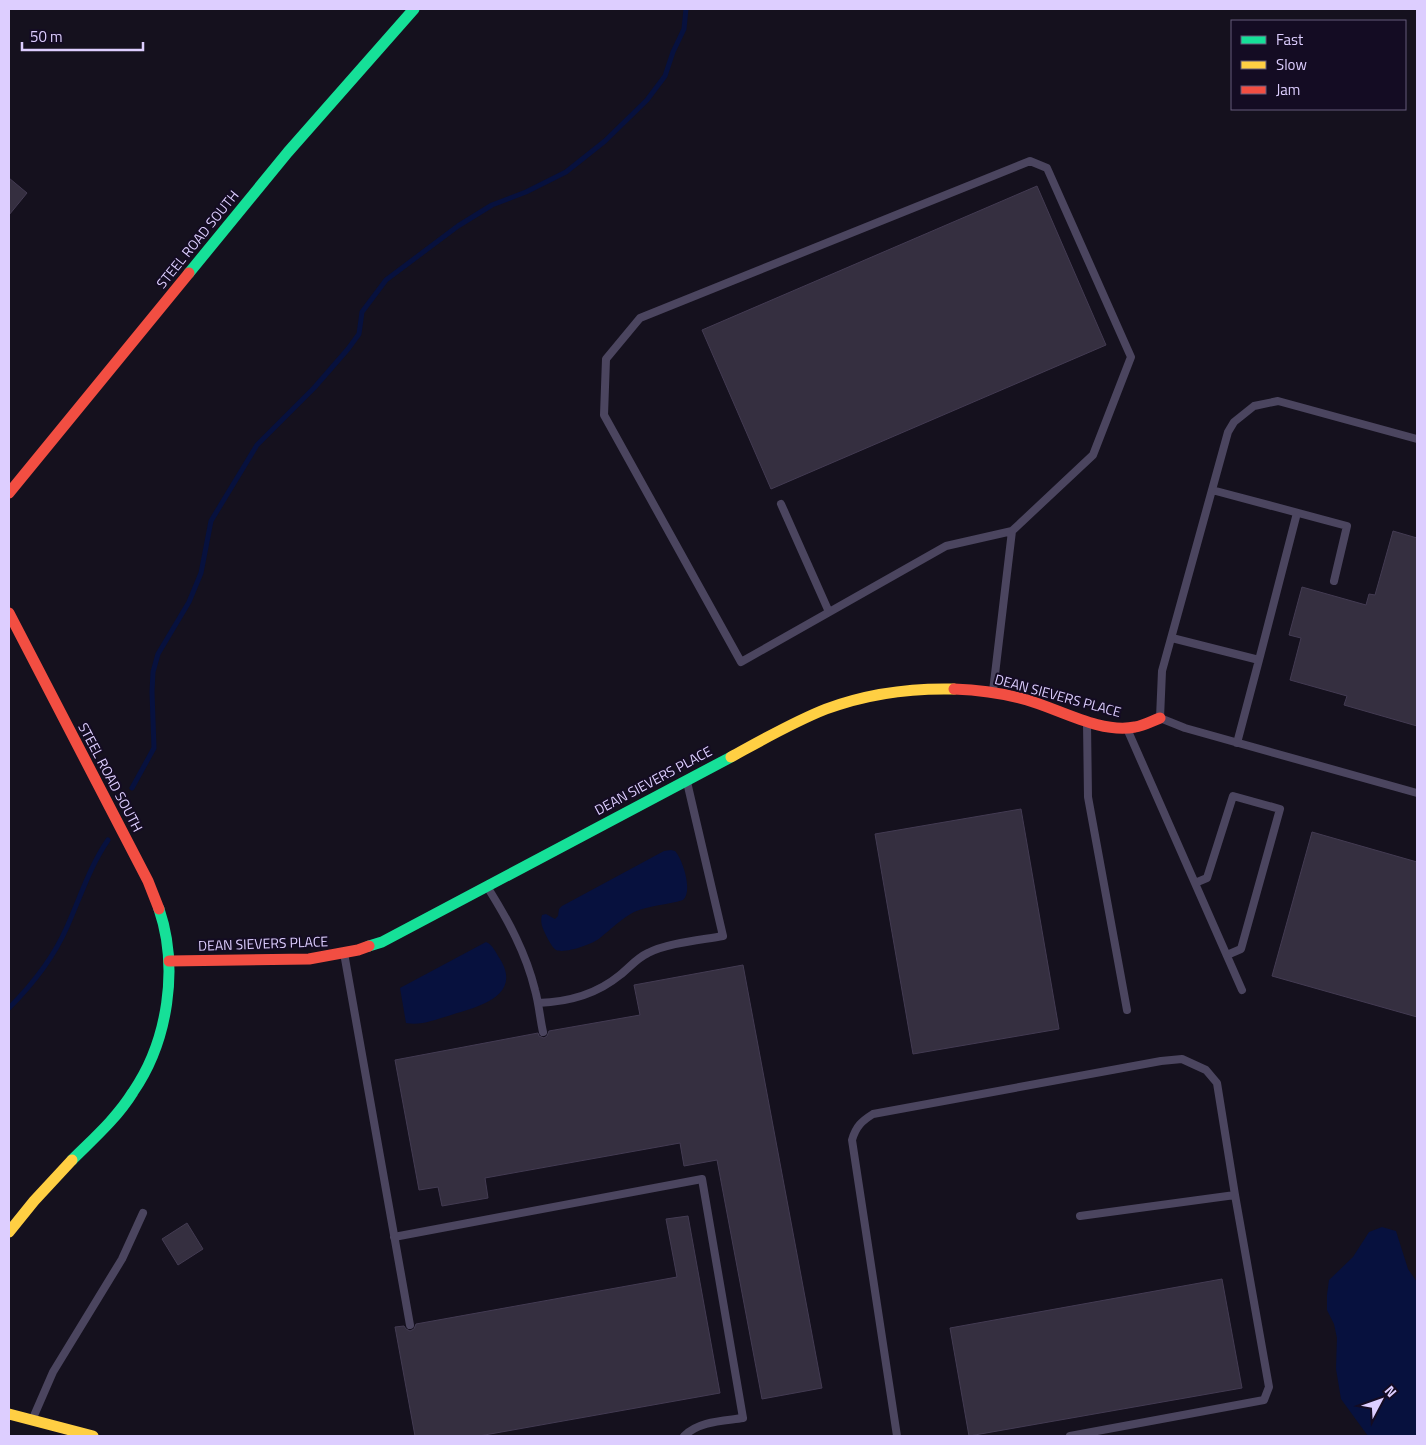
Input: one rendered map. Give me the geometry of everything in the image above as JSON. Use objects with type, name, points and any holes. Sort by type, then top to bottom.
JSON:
[{"type":"street","name":"STEEL ROAD SOUTH","points":[[9,493],[288,152],[414,9]]},
{"type":"street","name":"STEEL ROAD SOUTH","points":[[9,613],[148,881],[157,902],[166,934],[169,961],[166,1001],[160,1033],[153,1054],[139,1083],[121,1110],[27,1209],[9,1232]]},
{"type":"street","name":"DEAN SIEVERS PLACE","points":[[169,961],[309,959],[358,950],[390,938],[796,722],[836,705],[893,692],[951,689],[992,693],[1038,703],[1087,721],[1126,729],[1160,718]]},
{"type":"street","points":[[9,1414],[93,1436]]},
{"type":"lane","points":[[1030,161],[1047,168],[1131,357],[1093,455],[1012,531],[946,546],[741,662],[604,415],[606,359],[640,318],[1030,161]]},
{"type":"lane","points":[[1417,439],[1278,401],[1254,406],[1234,422],[1228,432],[1162,671],[1160,718],[1185,728],[1417,793]]},
{"type":"lane","points":[[1212,490],[1347,526],[1334,581]]},
{"type":"lane","points":[[781,504],[829,612]]},
{"type":"lane","points":[[1238,743],[1297,513]]},
{"type":"lane","points":[[992,693],[1012,531]]},
{"type":"lane","points":[[1172,638],[1259,660]]},
{"type":"lane","points":[[1087,721],[1088,797],[1127,1010]]},
{"type":"lane","points":[[1126,729],[1242,990]]},
{"type":"lane","points":[[538,1003],[563,1001],[588,994],[611,982],[640,958],[656,950],[723,936],[686,780]]},
{"type":"lane","points":[[1195,883],[1207,878],[1233,796],[1280,809],[1241,949],[1227,954]]},
{"type":"lane","points":[[487,886],[517,939],[531,973],[542,1032]]},
{"type":"lane","points":[[344,953],[410,1325]]},
{"type":"lane","points":[[897,1436],[852,1140],[855,1130],[861,1122],[873,1114],[1161,1061],[1182,1059],[1206,1070],[1217,1083],[1268,1387],[1264,1400],[1070,1436]]},
{"type":"lane","points":[[394,1237],[702,1180],[743,1418],[696,1427],[684,1436]]},
{"type":"lane","points":[[1080,1216],[1235,1195]]},
{"type":"lane","points":[[32,1420],[53,1372],[122,1259],[143,1212]]},
{"type":"shaded area","points":[[664,851],[675,851],[678,855],[686,876],[687,890],[683,900],[634,912],[600,938],[572,950],[560,951],[553,947],[543,928],[541,922],[542,915],[546,914],[555,919],[562,906]]},
{"type":"shaded area","points":[[486,942],[494,949],[506,972],[506,983],[501,992],[482,1005],[470,1009],[427,1022],[417,1024],[406,1023],[400,988]]},
{"type":"shaded area","points":[[1382,1227],[1396,1231],[1408,1269],[1417,1282],[1417,1436],[1368,1436],[1341,1399],[1336,1369],[1337,1338],[1334,1324],[1327,1310],[1329,1280],[1353,1257],[1369,1232]]},
{"type":"building","points":[[9,178],[27,193],[9,215]]},
{"type":"building","points":[[1037,186],[1106,345],[771,489],[702,330]]},
{"type":"building","points":[[1393,531],[1417,538],[1417,726],[1344,705],[1347,696],[1290,680],[1301,638],[1289,635],[1302,587],[1366,605],[1369,594],[1375,595]]},
{"type":"building","points":[[1021,809],[1059,1029],[913,1054],[875,834]]},
{"type":"building","points":[[1312,832],[1417,862],[1417,1017],[1272,976]]},
{"type":"building","points":[[743,965],[822,1388],[762,1399],[717,1160],[684,1166],[680,1143],[485,1178],[488,1198],[442,1206],[438,1187],[419,1190],[395,1060],[538,1033],[539,1036],[544,1038],[549,1031],[640,1015],[634,985]]},
{"type":"building","points":[[688,1216],[720,1393],[479,1436],[415,1436],[395,1327],[404,1326],[410,1331],[414,1329],[416,1324],[677,1277],[666,1219]]},
{"type":"building","points":[[187,1223],[203,1249],[178,1265],[162,1239]]},
{"type":"building","points":[[1222,1279],[1242,1388],[969,1436],[950,1328]]},
{"type":"waterway","points":[[132,788],[154,748],[152,692],[153,672],[158,654],[189,602],[201,573],[211,521],[257,445],[314,388],[348,349],[359,334],[362,312],[386,280],[458,226],[492,205],[526,192],[566,172],[605,141],[647,100],[665,76],[673,52],[684,29],[686,9]]},
{"type":"waterway","points":[[9,1008],[34,980],[55,950],[91,871],[108,840]]},
{"type":"traffic: fast","points":[[189,273],[288,152],[414,9]]},
{"type":"traffic: fast","points":[[369,946],[382,942],[731,757]]},
{"type":"traffic: fast","points":[[72,1160],[127,1102],[145,1072],[155,1050],[167,1003],[169,979],[165,932],[159,909]]},
{"type":"traffic: slow","points":[[731,757],[778,731],[826,709],[857,699],[889,693],[954,689]]},
{"type":"traffic: slow","points":[[9,1232],[34,1201],[72,1160]]},
{"type":"traffic: slow","points":[[9,1414],[93,1436]]},
{"type":"traffic: jam","points":[[9,493],[189,273]]},
{"type":"traffic: jam","points":[[9,613],[148,881],[159,909]]},
{"type":"traffic: jam","points":[[954,689],[990,692],[1018,698],[1080,720],[1108,727],[1135,727],[1160,718]]},
{"type":"traffic: jam","points":[[169,961],[309,959],[358,950],[369,946]]}]
